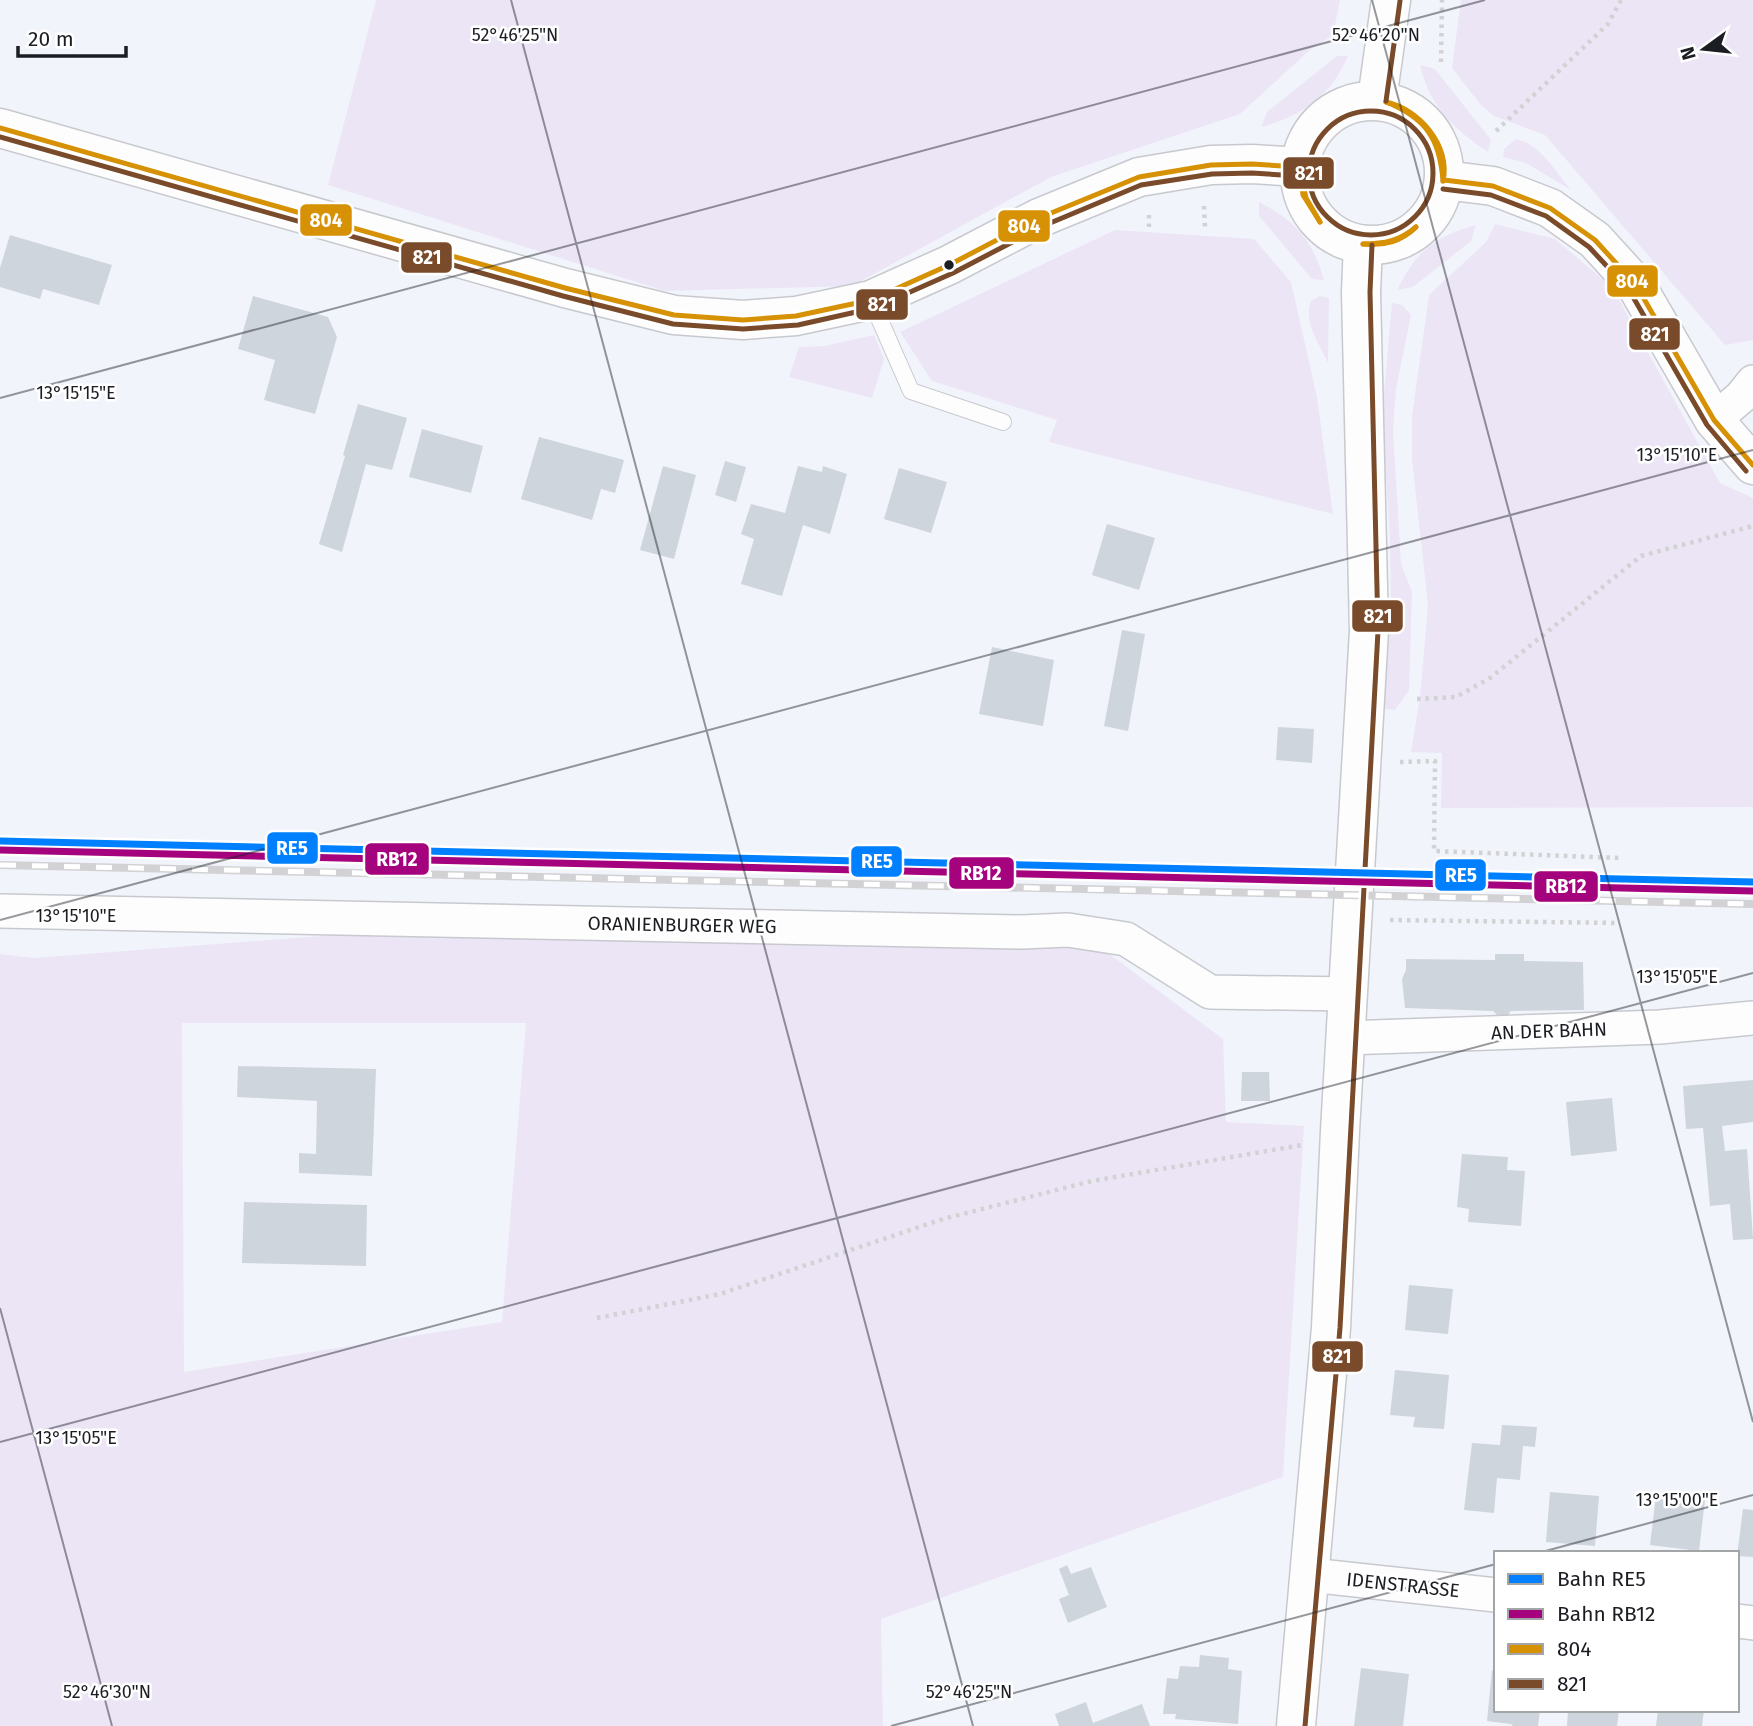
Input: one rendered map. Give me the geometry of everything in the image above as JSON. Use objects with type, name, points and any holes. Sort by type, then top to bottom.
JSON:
[{"type":"street","points":[[1377,100],[1391,0]]},
{"type":"street","points":[[1377,100],[1399,106],[1419,118],[1434,135],[1443,156],[1444,180],[1440,198],[1430,216],[1417,229],[1400,240],[1382,245],[1363,245],[1341,239],[1323,227],[1309,209],[1301,189],[1299,167],[1304,145],[1316,125],[1344,106],[1354,102],[1377,100]]},
{"type":"street","points":[[0,128],[565,288],[674,315],[743,320],[796,316],[871,300],[949,265],[1044,216],[1139,177],[1211,165],[1299,167]]},
{"type":"street","points":[[1444,180],[1493,186],[1550,208],[1595,240],[1636,285],[1714,420],[1753,465]]},
{"type":"street","points":[[1296,1726],[1331,1328],[1369,630],[1361,292],[1363,245]]},
{"type":"street","points":[[1714,420],[1741,397],[1753,382]]},
{"type":"street","name":"ORANIENBURGER WEG","points":[[0,911],[1022,932],[1068,930],[1126,939],[1210,992],[1348,994]]},
{"type":"street","name":"AN DER BAHN","points":[[1345,1038],[1660,1027],[1753,1018]]},
{"type":"street","name":"IDENSTRASSE","points":[[1310,1575],[1494,1595]]},
{"type":"lane","points":[[871,300],[911,391],[1003,422]]},
{"type":"path","points":[[1441,62],[1442,0]]},
{"type":"path","points":[[1496,131],[1608,23],[1621,0]]},
{"type":"path","points":[[1204,206],[1205,227]]},
{"type":"path","points":[[1149,209],[1149,227]]},
{"type":"path","points":[[1418,699],[1456,696],[1490,678],[1641,555],[1753,526]]},
{"type":"path","points":[[1395,762],[1435,761],[1434,851],[1620,858]]},
{"type":"path","points":[[1390,920],[1619,923]]},
{"type":"path","points":[[597,1318],[720,1294],[943,1219],[1079,1185],[1306,1145]]},
{"type":"shaded area","points":[[376,0],[1340,0],[1333,35],[1311,49],[1240,114],[1051,177],[852,286],[665,291],[328,185]]},
{"type":"shaded area","points":[[1461,0],[1753,0],[1753,340],[1725,345],[1545,135],[1494,116],[1481,105],[1452,68]]},
{"type":"shaded area","points":[[1337,56],[1348,56],[1324,93],[1290,117],[1261,127],[1267,112]]},
{"type":"shaded area","points":[[1420,65],[1435,69],[1491,140],[1488,152],[1464,135],[1445,116],[1430,94]]},
{"type":"shaded area","points":[[1516,139],[1540,153],[1571,190],[1526,163],[1503,157],[1504,149]]},
{"type":"shaded area","points":[[1259,202],[1283,217],[1301,234],[1320,266],[1324,280],[1312,279],[1259,216]]},
{"type":"shaded area","points":[[1495,224],[1555,239],[1612,287],[1720,483],[1753,498],[1753,807],[1441,808],[1442,753],[1411,752],[1420,697],[1428,605],[1412,460],[1412,416],[1429,295],[1486,242]]},
{"type":"shaded area","points":[[1476,225],[1471,241],[1413,287],[1397,290],[1419,255],[1428,247],[1448,235]]},
{"type":"shaded area","points":[[1115,230],[1254,239],[1291,282],[1317,397],[1333,514],[1049,442],[1057,420],[932,381],[900,332]]},
{"type":"shaded area","points":[[1320,296],[1329,298],[1328,363],[1310,325],[1309,317],[1311,301]]},
{"type":"shaded area","points":[[1392,303],[1402,305],[1411,315],[1396,389],[1393,431],[1401,564],[1412,592],[1409,690],[1395,710],[1380,708],[1391,609],[1390,537],[1382,416]]},
{"type":"shaded area","points":[[874,335],[884,359],[872,398],[789,377],[799,347],[824,346]]},
{"type":"shaded area","points":[[336,935],[1088,938],[1223,1039],[1226,1122],[1304,1126],[1283,1477],[881,1619],[883,1726],[0,1726],[0,954],[33,958]],"holes":[[[182,1023],[526,1023],[502,1322],[184,1372]]]},
{"type":"building","points":[[10,235],[112,265],[99,305],[43,289],[40,299],[0,287],[0,268]]},
{"type":"building","points":[[253,296],[328,317],[337,337],[315,414],[264,400],[275,360],[238,349]]},
{"type":"building","points":[[358,404],[407,418],[392,470],[366,464],[342,552],[319,544]]},
{"type":"building","points":[[422,429],[483,446],[471,493],[409,477]]},
{"type":"building","points":[[539,437],[624,460],[615,493],[601,489],[592,520],[521,499]]},
{"type":"building","points":[[725,461],[746,467],[736,502],[715,495]]},
{"type":"building","points":[[663,466],[696,475],[674,559],[640,550]]},
{"type":"building","points":[[798,466],[822,472],[823,466],[847,474],[830,534],[803,525],[782,596],[741,584],[754,539],[741,534],[751,504],[785,513]]},
{"type":"building","points":[[899,468],[947,482],[931,533],[884,519]]},
{"type":"building","points":[[1107,524],[1155,538],[1139,590],[1092,575]]},
{"type":"building","points":[[1122,630],[1145,634],[1128,731],[1104,726]]},
{"type":"building","points":[[992,647],[1054,660],[1043,726],[979,714]]},
{"type":"building","points":[[1278,727],[1314,729],[1312,763],[1276,760]]},
{"type":"building","points":[[1495,954],[1524,954],[1524,961],[1583,962],[1584,1010],[1511,1011],[1507,1016],[1497,1015],[1493,1011],[1405,1008],[1402,979],[1406,970],[1406,959],[1495,960]]},
{"type":"building","points":[[238,1066],[376,1069],[372,1176],[299,1173],[299,1153],[316,1154],[317,1101],[237,1097]]},
{"type":"building","points":[[1242,1072],[1269,1072],[1270,1101],[1241,1101]]},
{"type":"building","points":[[1753,1080],[1753,1122],[1722,1126],[1725,1151],[1747,1149],[1753,1239],[1733,1240],[1730,1204],[1710,1206],[1703,1128],[1686,1129],[1683,1086]]},
{"type":"building","points":[[1612,1098],[1617,1151],[1571,1156],[1566,1102]]},
{"type":"building","points":[[1462,1154],[1508,1157],[1507,1170],[1525,1171],[1521,1226],[1468,1222],[1469,1209],[1457,1207]]},
{"type":"building","points":[[244,1202],[367,1205],[366,1266],[242,1263]]},
{"type":"building","points":[[1409,1285],[1453,1289],[1448,1334],[1405,1330]]},
{"type":"building","points":[[1395,1370],[1449,1375],[1444,1429],[1413,1427],[1415,1417],[1390,1415]]},
{"type":"building","points":[[1502,1425],[1537,1427],[1535,1447],[1523,1446],[1520,1480],[1497,1478],[1494,1513],[1464,1510],[1472,1443],[1500,1445]]},
{"type":"building","points":[[1550,1492],[1599,1496],[1595,1546],[1546,1542]]},
{"type":"building","points":[[1686,1492],[1696,1493],[1699,1500],[1705,1500],[1699,1551],[1650,1545],[1656,1495],[1682,1498]]},
{"type":"building","points":[[1743,1509],[1753,1510],[1753,1557],[1739,1556]]},
{"type":"building","points":[[1067,1565],[1071,1574],[1091,1567],[1107,1607],[1068,1623],[1059,1599],[1069,1595],[1059,1569]]},
{"type":"building","points":[[1200,1655],[1229,1658],[1228,1669],[1242,1671],[1238,1724],[1175,1719],[1176,1714],[1163,1714],[1167,1678],[1178,1679],[1180,1666],[1199,1667]]},
{"type":"building","points":[[1361,1668],[1409,1674],[1403,1726],[1354,1726]]},
{"type":"building","points":[[1492,1670],[1494,1712],[1540,1712],[1538,1726],[1513,1726],[1487,1721]]},
{"type":"building","points":[[1086,1702],[1093,1723],[1142,1704],[1150,1726],[1059,1726],[1055,1714]]},
{"type":"building","points":[[1568,1712],[1619,1712],[1617,1726],[1567,1726]]},
{"type":"building","points":[[1658,1712],[1704,1712],[1702,1726],[1656,1726]]},
{"type":"railway","points":[[0,865],[1753,904]]},
{"type":"rail line","name":"RE5","points":[[0,841],[1753,882]]},
{"type":"rail line","name":"RB12","points":[[0,850],[1753,891]]},
{"type":"transit line","name":"821","points":[[1386,101],[1400,1]]},
{"type":"transit line","name":"804","points":[[1386,102],[1410,112],[1430,131],[1442,155],[1443,181]]},
{"type":"transit line","name":"804","points":[[1386,102],[1411,115],[1428,132],[1438,153],[1443,181]]},
{"type":"transit line","name":"821","points":[[1371,111],[1395,115],[1415,129],[1429,149],[1433,173],[1429,197],[1415,217],[1395,231],[1371,235],[1347,231],[1327,217],[1313,197],[1309,173],[1313,149],[1327,129],[1347,115],[1371,111]]},
{"type":"transit line","name":"804","points":[[0,128],[565,288],[674,315],[743,320],[796,316],[871,300],[949,265],[1039,218],[1139,177],[1211,165],[1299,167]]},
{"type":"transit line","name":"821","points":[[0,137],[563,296],[673,324],[743,329],[798,325],[874,308],[953,273],[1043,226],[1141,185],[1212,174],[1298,176]]},
{"type":"transit line","name":"804","points":[[1300,171],[1306,198],[1320,222]]},
{"type":"transit line","name":"804","points":[[1300,171],[1303,195],[1320,222]]},
{"type":"transit line","name":"804","points":[[1444,180],[1493,186],[1550,208],[1595,240],[1636,285],[1714,420],[1753,465]]},
{"type":"transit line","name":"821","points":[[1443,189],[1491,195],[1546,216],[1589,247],[1629,290],[1707,425],[1746,471]]},
{"type":"transit line","name":"804","points":[[1363,244],[1391,241],[1416,227]]},
{"type":"transit line","name":"804","points":[[1363,244],[1392,242],[1416,227]]},
{"type":"transit line","name":"821","points":[[1305,1726],[1340,1328],[1378,631],[1370,292],[1372,245]]}]
